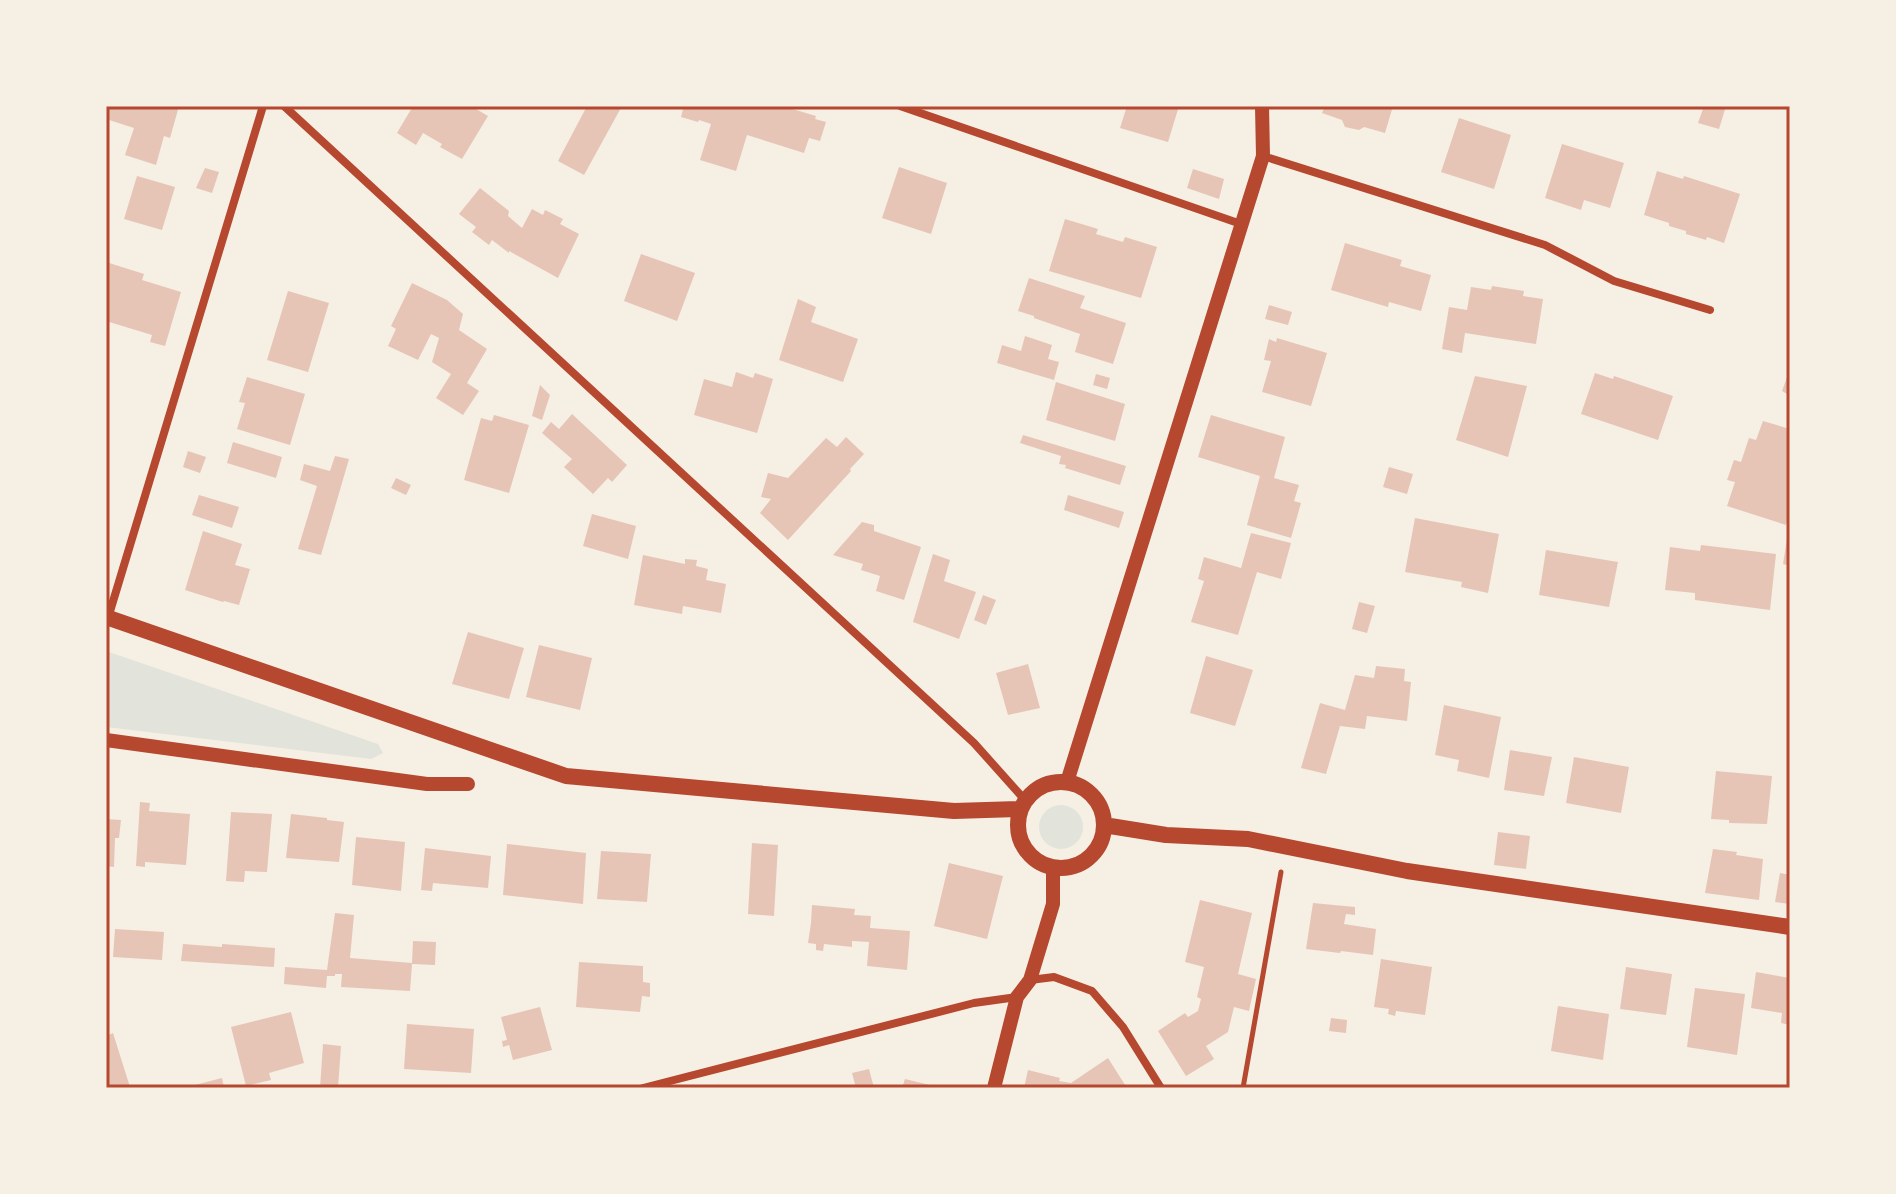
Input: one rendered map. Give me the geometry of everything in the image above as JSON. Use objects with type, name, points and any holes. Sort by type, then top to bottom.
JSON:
[{"type":"main road","points":[[107,618],[566,776],[954,811],[1023,805]]},
{"type":"main road","points":[[1067,782],[1079,785],[1097,801],[1104,825],[1097,848],[1089,858],[1066,868],[1053,867],[1031,857],[1019,835],[1018,821],[1023,805],[1043,785],[1067,782]]},
{"type":"main road","points":[[1104,825],[1166,835],[1248,839],[1407,871],[1790,927]]},
{"type":"street","points":[[107,618],[263,106]]},
{"type":"street","points":[[284,106],[974,743],[1023,805]]},
{"type":"street","points":[[900,106],[1241,224]]},
{"type":"street","points":[[1067,782],[1263,156],[1262,106]]},
{"type":"street","points":[[1263,156],[1545,245],[1614,281],[1710,310]]},
{"type":"street","points":[[106,740],[427,784],[468,784]]},
{"type":"street","points":[[530,774],[566,776]]},
{"type":"street","points":[[994,1088],[1017,997],[1030,980],[1053,904],[1053,867]]},
{"type":"street","points":[[1030,980],[1054,977],[1092,991],[1123,1027],[1161,1088]]},
{"type":"street","points":[[643,1088],[974,1003],[1017,997]]},
{"type":"path","points":[[1243,1088],[1286,847]]},
{"type":"shaded area","points":[[106,651],[378,744],[383,753],[371,759],[106,727]]},
{"type":"shaded area","points":[[1061,805],[1077,811],[1083,827],[1077,843],[1061,849],[1045,843],[1039,827],[1045,811]]},
{"type":"building","points":[[106,106],[179,106],[170,138],[164,136],[156,165],[125,155],[134,128],[106,119]]},
{"type":"building","points":[[413,106],[471,106],[488,116],[462,159],[423,133],[416,145],[397,133]]},
{"type":"building","points":[[587,106],[622,106],[584,175],[558,161]]},
{"type":"building","points":[[684,106],[789,106],[826,122],[820,141],[809,138],[804,153],[747,135],[736,171],[700,160],[711,124],[681,117]]},
{"type":"building","points":[[1127,106],[1179,106],[1168,142],[1120,128]]},
{"type":"building","points":[[1325,106],[1393,106],[1385,133],[1364,127],[1359,130],[1345,127],[1342,120],[1322,113]]},
{"type":"building","points":[[1704,106],[1726,106],[1719,129],[1698,123]]},
{"type":"building","points":[[1459,118],[1511,135],[1494,189],[1441,172]]},
{"type":"building","points":[[1562,144],[1624,163],[1610,208],[1584,200],[1581,210],[1545,198]]},
{"type":"building","points":[[899,167],[947,183],[931,234],[882,218]]},
{"type":"building","points":[[205,168],[219,172],[212,193],[196,188]]},
{"type":"building","points":[[1193,169],[1224,179],[1219,199],[1187,188]]},
{"type":"building","points":[[1657,171],[1740,194],[1724,243],[1686,234],[1686,231],[1669,226],[1669,223],[1644,215]]},
{"type":"building","points":[[137,176],[175,187],[162,230],[124,219]]},
{"type":"building","points":[[480,188],[509,211],[508,216],[522,228],[532,209],[543,215],[545,210],[563,219],[560,224],[579,234],[558,278],[509,253],[492,240],[489,245],[472,232],[476,227],[459,214]]},
{"type":"building","points":[[1065,219],[1098,229],[1096,234],[1123,242],[1125,237],[1157,247],[1141,298],[1049,271]]},
{"type":"building","points":[[1345,243],[1402,260],[1400,266],[1431,275],[1421,311],[1389,302],[1388,307],[1331,290]]},
{"type":"building","points":[[641,254],[695,273],[677,321],[624,301]]},
{"type":"building","points":[[106,262],[144,274],[142,280],[181,292],[165,346],[150,342],[152,335],[106,321]]},
{"type":"building","points":[[1029,278],[1085,296],[1080,308],[1126,323],[1113,364],[1075,352],[1080,334],[1018,311]]},
{"type":"building","points":[[412,283],[447,300],[463,314],[459,330],[487,349],[467,383],[479,391],[463,415],[436,398],[451,374],[432,362],[439,338],[431,334],[418,360],[388,346],[396,329],[391,326]]},
{"type":"building","points":[[1492,286],[1524,291],[1523,296],[1543,299],[1536,344],[1465,333],[1462,353],[1442,349],[1449,307],[1467,310],[1471,287],[1491,290]]},
{"type":"building","points":[[288,291],[329,303],[308,372],[267,360]]},
{"type":"building","points":[[798,299],[816,307],[811,322],[858,339],[843,382],[779,360]]},
{"type":"building","points":[[1269,305],[1292,312],[1288,325],[1265,319]]},
{"type":"building","points":[[1025,336],[1052,345],[1048,359],[1059,362],[1054,380],[997,363],[1002,345],[1021,351]]},
{"type":"building","points":[[1277,338],[1327,353],[1311,406],[1262,392],[1271,361],[1264,360],[1269,339],[1276,342]]},
{"type":"building","points":[[1790,369],[1790,398],[1782,391]]},
{"type":"building","points":[[736,372],[753,378],[755,373],[773,379],[757,433],[694,415],[704,379],[732,387]]},
{"type":"building","points":[[1595,373],[1613,379],[1614,376],[1673,396],[1658,440],[1581,414]]},
{"type":"building","points":[[1096,374],[1110,378],[1107,389],[1093,385]]},
{"type":"building","points":[[1475,376],[1527,386],[1508,457],[1456,440]]},
{"type":"building","points":[[247,377],[305,394],[290,445],[237,429],[245,403],[239,402]]},
{"type":"building","points":[[1056,382],[1125,404],[1115,441],[1046,420]]},
{"type":"building","points":[[540,385],[550,395],[542,420],[532,416]]},
{"type":"building","points":[[572,414],[627,465],[612,482],[608,478],[593,494],[564,467],[572,459],[542,433],[551,422],[559,429]]},
{"type":"building","points":[[494,415],[529,425],[509,493],[464,480],[481,418],[492,421]]},
{"type":"building","points":[[1211,415],[1285,437],[1274,478],[1299,485],[1294,501],[1301,503],[1291,538],[1247,525],[1260,476],[1198,457]]},
{"type":"building","points":[[1763,421],[1790,429],[1790,512],[1786,525],[1727,506],[1735,482],[1727,480],[1734,460],[1741,462],[1749,438],[1756,440]]},
{"type":"building","points":[[1023,435],[1126,466],[1120,485],[1065,468],[1066,465],[1059,464],[1061,456],[1020,443]]},
{"type":"building","points":[[846,437],[864,454],[788,540],[760,513],[771,499],[761,497],[768,473],[788,478],[826,438],[837,447]]},
{"type":"building","points":[[233,442],[282,457],[276,478],[227,463]]},
{"type":"building","points":[[188,451],[206,457],[200,473],[183,467]]},
{"type":"building","points":[[335,456],[349,459],[321,555],[298,549],[317,486],[300,480],[304,464],[330,471]]},
{"type":"building","points":[[1389,467],[1413,474],[1407,494],[1383,487]]},
{"type":"building","points":[[396,478],[411,485],[406,495],[391,488]]},
{"type":"building","points":[[199,495],[239,507],[232,528],[192,515]]},
{"type":"building","points":[[1068,495],[1124,512],[1119,528],[1064,510]]},
{"type":"building","points":[[592,514],[636,526],[628,559],[583,546]]},
{"type":"building","points":[[1415,518],[1499,534],[1488,593],[1461,587],[1462,582],[1405,572]]},
{"type":"building","points":[[862,522],[874,525],[874,531],[921,547],[904,600],[876,591],[880,576],[861,570],[863,564],[833,555]]},
{"type":"building","points":[[203,531],[242,544],[235,565],[250,569],[239,605],[185,590]]},
{"type":"building","points":[[1251,533],[1291,543],[1281,579],[1257,572],[1238,635],[1191,622],[1204,581],[1198,579],[1204,557],[1241,568]]},
{"type":"building","points":[[1787,539],[1790,540],[1790,566],[1783,564]]},
{"type":"building","points":[[1701,545],[1776,554],[1770,610],[1695,600],[1695,593],[1665,590],[1670,547],[1700,551]]},
{"type":"building","points":[[1546,550],[1618,562],[1609,607],[1539,595]]},
{"type":"building","points":[[933,554],[950,560],[944,581],[976,592],[959,639],[913,622]]},
{"type":"building","points":[[643,555],[685,564],[685,559],[697,560],[696,566],[708,569],[706,580],[726,584],[721,613],[683,606],[682,614],[634,605]]},
{"type":"building","points":[[983,595],[996,600],[986,625],[974,620]]},
{"type":"building","points":[[1359,602],[1375,606],[1367,633],[1352,629]]},
{"type":"building","points":[[468,632],[524,648],[509,699],[452,684]]},
{"type":"building","points":[[539,645],[592,658],[580,710],[526,697]]},
{"type":"building","points":[[1206,656],[1253,670],[1235,726],[1190,713]]},
{"type":"building","points":[[1028,664],[1040,708],[1008,715],[996,673]]},
{"type":"building","points":[[1376,666],[1405,669],[1404,681],[1411,682],[1407,721],[1367,716],[1365,729],[1340,726],[1326,774],[1301,768],[1320,703],[1345,710],[1355,675],[1374,678]]},
{"type":"building","points":[[1444,705],[1501,717],[1489,778],[1457,771],[1459,760],[1435,755]]},
{"type":"building","points":[[1510,750],[1552,757],[1544,796],[1504,790]]},
{"type":"building","points":[[1574,757],[1629,767],[1621,813],[1566,803]]},
{"type":"building","points":[[1716,771],[1772,776],[1767,824],[1711,819]]},
{"type":"building","points":[[140,802],[150,803],[149,811],[190,814],[186,865],[145,862],[145,867],[136,866]]},
{"type":"building","points":[[231,812],[272,814],[267,872],[245,871],[244,882],[226,881]]},
{"type":"building","points":[[291,814],[344,822],[339,862],[286,858]]},
{"type":"building","points":[[106,819],[121,820],[119,838],[115,838],[114,867],[106,866]]},
{"type":"building","points":[[1498,832],[1530,836],[1526,869],[1494,865]]},
{"type":"building","points":[[356,837],[405,842],[401,891],[352,885]]},
{"type":"building","points":[[752,843],[778,845],[774,916],[748,914]]},
{"type":"building","points":[[507,844],[586,853],[583,904],[503,895]]},
{"type":"building","points":[[425,848],[491,856],[488,888],[433,883],[432,891],[421,890]]},
{"type":"building","points":[[1713,849],[1763,859],[1759,900],[1705,893]]},
{"type":"building","points":[[601,851],[651,854],[647,902],[597,899]]},
{"type":"building","points":[[949,863],[1003,876],[987,939],[934,926]]},
{"type":"building","points":[[1780,873],[1790,875],[1790,904],[1775,902]]},
{"type":"building","points":[[1200,900],[1252,913],[1238,974],[1256,979],[1249,1011],[1234,1007],[1228,1032],[1206,1046],[1214,1059],[1186,1076],[1158,1031],[1185,1013],[1188,1017],[1198,1011],[1201,999],[1197,997],[1204,967],[1185,962]]},
{"type":"building","points":[[1313,903],[1355,907],[1355,915],[1346,914],[1344,924],[1376,929],[1373,955],[1306,949]]},
{"type":"building","points":[[812,905],[855,909],[854,915],[871,916],[870,928],[910,931],[907,970],[867,966],[869,942],[852,941],[852,947],[824,944],[823,951],[816,950],[816,944],[808,943]]},
{"type":"building","points":[[335,913],[354,915],[350,958],[412,963],[413,941],[436,942],[435,965],[412,964],[410,991],[341,987],[342,974],[327,976],[326,988],[284,984],[285,967],[327,970]]},
{"type":"building","points":[[115,929],[164,932],[162,960],[113,957]]},
{"type":"building","points":[[183,944],[275,948],[274,967],[181,961]]},
{"type":"building","points":[[1381,959],[1432,967],[1425,1015],[1396,1011],[1395,1016],[1388,1014],[1389,1009],[1374,1007]]},
{"type":"building","points":[[579,962],[643,966],[643,982],[650,983],[650,997],[642,996],[640,1012],[576,1007]]},
{"type":"building","points":[[1626,967],[1672,974],[1666,1015],[1620,1009]]},
{"type":"building","points":[[1756,972],[1790,978],[1790,1025],[1781,1023],[1782,1013],[1751,1008]]},
{"type":"building","points":[[1695,988],[1745,994],[1737,1055],[1687,1047]]},
{"type":"building","points":[[1558,1006],[1609,1014],[1603,1060],[1551,1051]]},
{"type":"building","points":[[540,1007],[552,1050],[513,1060],[509,1045],[503,1047],[502,1041],[507,1040],[501,1017]]},
{"type":"building","points":[[291,1012],[304,1063],[269,1073],[271,1080],[246,1086],[231,1027]]},
{"type":"building","points":[[1331,1018],[1347,1020],[1346,1033],[1329,1031]]},
{"type":"building","points":[[407,1024],[474,1029],[471,1073],[404,1069]]},
{"type":"building","points":[[113,1033],[130,1087],[106,1088],[106,1036]]},
{"type":"building","points":[[323,1044],[341,1046],[338,1088],[320,1088]]},
{"type":"building","points":[[1108,1058],[1127,1088],[1024,1088],[1028,1070],[1071,1083]]},
{"type":"building","points":[[869,1069],[874,1088],[856,1088],[852,1073]]},
{"type":"building","points":[[222,1078],[224,1088],[187,1088],[187,1087]]},
{"type":"building","points":[[905,1079],[938,1087],[938,1088],[902,1088]]}]
